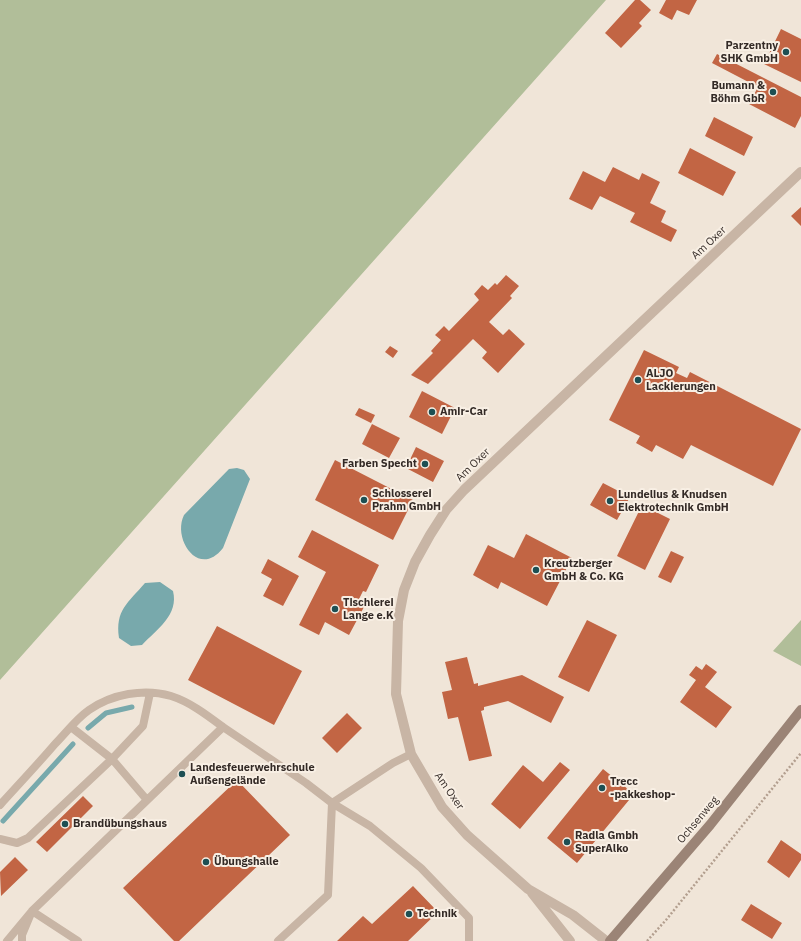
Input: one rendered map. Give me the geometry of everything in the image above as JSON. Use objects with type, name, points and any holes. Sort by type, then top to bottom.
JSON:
[{"type":"main road","name":"Ochsenweg","points":[[610,941],[710,825],[801,710]]},
{"type":"street","name":"Am Oxer","points":[[606,941],[573,915],[528,888],[467,835],[447,813],[426,782],[411,754],[396,694],[398,621],[404,590],[414,562],[430,535],[446,510],[464,490],[801,172]]},
{"type":"street","name":"Am Oxer","points":[[528,888],[570,941]]},
{"type":"lane","points":[[0,805],[71,727],[89,710],[111,698],[131,693],[150,693],[170,696],[197,709],[306,783],[332,803],[370,826],[421,868],[469,918],[469,941]]},
{"type":"lane","points":[[0,839],[17,843],[28,838],[112,759],[143,726],[150,693]]},
{"type":"lane","points":[[71,727],[112,759],[147,800]]},
{"type":"lane","points":[[7,941],[32,911],[223,727]]},
{"type":"lane","points":[[332,803],[393,763],[411,754]]},
{"type":"lane","points":[[278,941],[328,895],[332,803]]},
{"type":"lane","points":[[22,941],[22,935],[32,911]]},
{"type":"lane","points":[[32,911],[78,941]]},
{"type":"path","points":[[646,941],[666,920],[801,753]]},
{"type":"green space","points":[[0,0],[606,0],[0,680]]},
{"type":"green space","points":[[801,620],[801,666],[773,651]]},
{"type":"water","points":[[237,468],[244,470],[250,479],[223,548],[214,556],[205,559],[197,558],[190,552],[182,535],[181,525],[184,515],[229,469]]},
{"type":"water","points":[[160,582],[173,591],[174,600],[170,614],[160,627],[142,645],[131,646],[119,638],[118,628],[121,614],[128,602],[145,583]]},
{"type":"building","points":[[635,0],[640,0],[651,10],[639,23],[642,26],[621,48],[605,33]]},
{"type":"building","points":[[666,0],[697,0],[689,15],[677,10],[672,20],[659,13]]},
{"type":"building","name":"Parzentny SHK GmbH","points":[[781,29],[801,39],[801,82],[764,64]]},
{"type":"building","name":"Bumann & Böhm GbR","points":[[717,54],[801,97],[801,116],[795,128],[749,104],[758,87],[712,63]]},
{"type":"building","points":[[714,117],[753,137],[744,156],[705,136]]},
{"type":"building","points":[[690,148],[736,172],[723,196],[678,173]]},
{"type":"building","points":[[613,167],[639,180],[642,173],[660,182],[650,203],[666,211],[661,222],[677,230],[671,242],[630,222],[635,213],[600,196],[592,210],[569,199],[583,171],[605,182]]},
{"type":"building","points":[[801,207],[801,226],[791,216]]},
{"type":"building","points":[[506,275],[519,286],[510,296],[512,298],[489,322],[503,335],[509,329],[525,344],[498,373],[482,358],[487,352],[473,339],[428,384],[411,375],[433,353],[431,351],[441,340],[435,335],[444,326],[449,331],[479,300],[474,294],[482,285],[488,290],[495,283],[497,285]]},
{"type":"building","points":[[390,346],[398,351],[393,358],[385,352]]},
{"type":"building","points":[[644,350],[679,367],[676,373],[687,378],[690,372],[801,429],[773,486],[691,445],[683,459],[656,445],[652,452],[636,443],[640,436],[609,420]]},
{"type":"building","name":"Amir-Car","points":[[422,391],[455,408],[442,434],[409,417]]},
{"type":"building","points":[[359,408],[375,415],[371,423],[355,415]]},
{"type":"building","points":[[372,424],[400,438],[389,458],[362,444]]},
{"type":"building","name":"Farben Specht","points":[[416,447],[444,461],[433,482],[406,468]]},
{"type":"building","name":"Schlosserei Prahm GmbH","points":[[335,460],[413,500],[393,540],[315,500]]},
{"type":"building","name":"Lundelius & Knudsen Elektrotechnik GmbH","points":[[603,483],[630,497],[617,520],[590,505]]},
{"type":"building","points":[[642,505],[670,519],[645,570],[617,556]]},
{"type":"building","points":[[312,530],[379,565],[366,592],[363,591],[357,603],[364,607],[349,635],[325,622],[319,635],[299,625],[326,572],[298,557]]},
{"type":"building","name":"Kreutzberger GmbH & Co. KG","points":[[526,534],[572,558],[547,606],[501,582],[498,589],[473,575],[488,545],[514,558]]},
{"type":"building","points":[[671,551],[684,557],[671,583],[658,577]]},
{"type":"building","points":[[268,559],[299,576],[283,606],[263,596],[272,579],[261,573]]},
{"type":"building","points":[[587,620],[617,635],[589,692],[558,677]]},
{"type":"building","points":[[217,626],[302,671],[274,725],[188,680]]},
{"type":"building","points":[[467,657],[474,684],[478,683],[478,686],[522,675],[564,697],[551,723],[508,701],[484,707],[484,710],[481,711],[492,756],[469,761],[458,717],[448,719],[442,692],[452,690],[445,662]]},
{"type":"building","points":[[706,664],[717,672],[705,687],[732,707],[716,728],[680,702],[696,680],[689,675],[696,666],[702,670]]},
{"type":"building","points":[[347,713],[362,728],[337,753],[322,738]]},
{"type":"building","points":[[560,762],[570,770],[520,829],[491,804],[523,765],[543,782]]},
{"type":"building","points":[[603,769],[634,794],[577,863],[547,838]]},
{"type":"building","name":"Übungshalle","points":[[237,780],[290,835],[179,941],[174,941],[123,888]]},
{"type":"building","name":"Brandübungshaus","points":[[83,796],[93,806],[47,852],[36,842]]},
{"type":"building","points":[[781,840],[801,854],[801,860],[789,878],[767,862]]},
{"type":"building","points":[[15,857],[28,870],[1,896],[0,872]]},
{"type":"building","name":"Technik","points":[[413,886],[438,912],[408,941],[337,941],[363,916],[372,924]]},
{"type":"building","points":[[751,904],[782,923],[772,939],[741,920]]},
{"type":"waterway","points":[[88,728],[106,713],[132,707]]},
{"type":"waterway","points":[[3,821],[73,744]]},
{"type":"place","name":"Parzentny SHK GmbH","points":[[786,52]]},
{"type":"place","name":"Bumann & Böhm GbR","points":[[773,92]]},
{"type":"place","name":"ALJO Lackierungen","points":[[638,380]]},
{"type":"place","name":"Amir-Car","points":[[432,412]]},
{"type":"place","name":"Farben Specht","points":[[425,464]]},
{"type":"place","name":"Schlosserei Prahm GmbH","points":[[364,500]]},
{"type":"place","name":"Lundelius & Knudsen Elektrotechnik GmbH","points":[[610,501]]},
{"type":"place","name":"Kreutzberger GmbH & Co. KG","points":[[536,570]]},
{"type":"place","name":"Tischlerei Lange e.K","points":[[335,609]]},
{"type":"place","name":"Landesfeuerwehrschule Außengelände","points":[[182,774]]},
{"type":"place","name":"Trecc -pakkeshop-","points":[[602,788]]},
{"type":"place","name":"Brandübungshaus","points":[[65,824]]},
{"type":"place","name":"Radla Gmbh SuperAlko","points":[[567,842]]},
{"type":"place","name":"Übungshalle","points":[[206,862]]},
{"type":"place","name":"Technik","points":[[409,914]]}]
